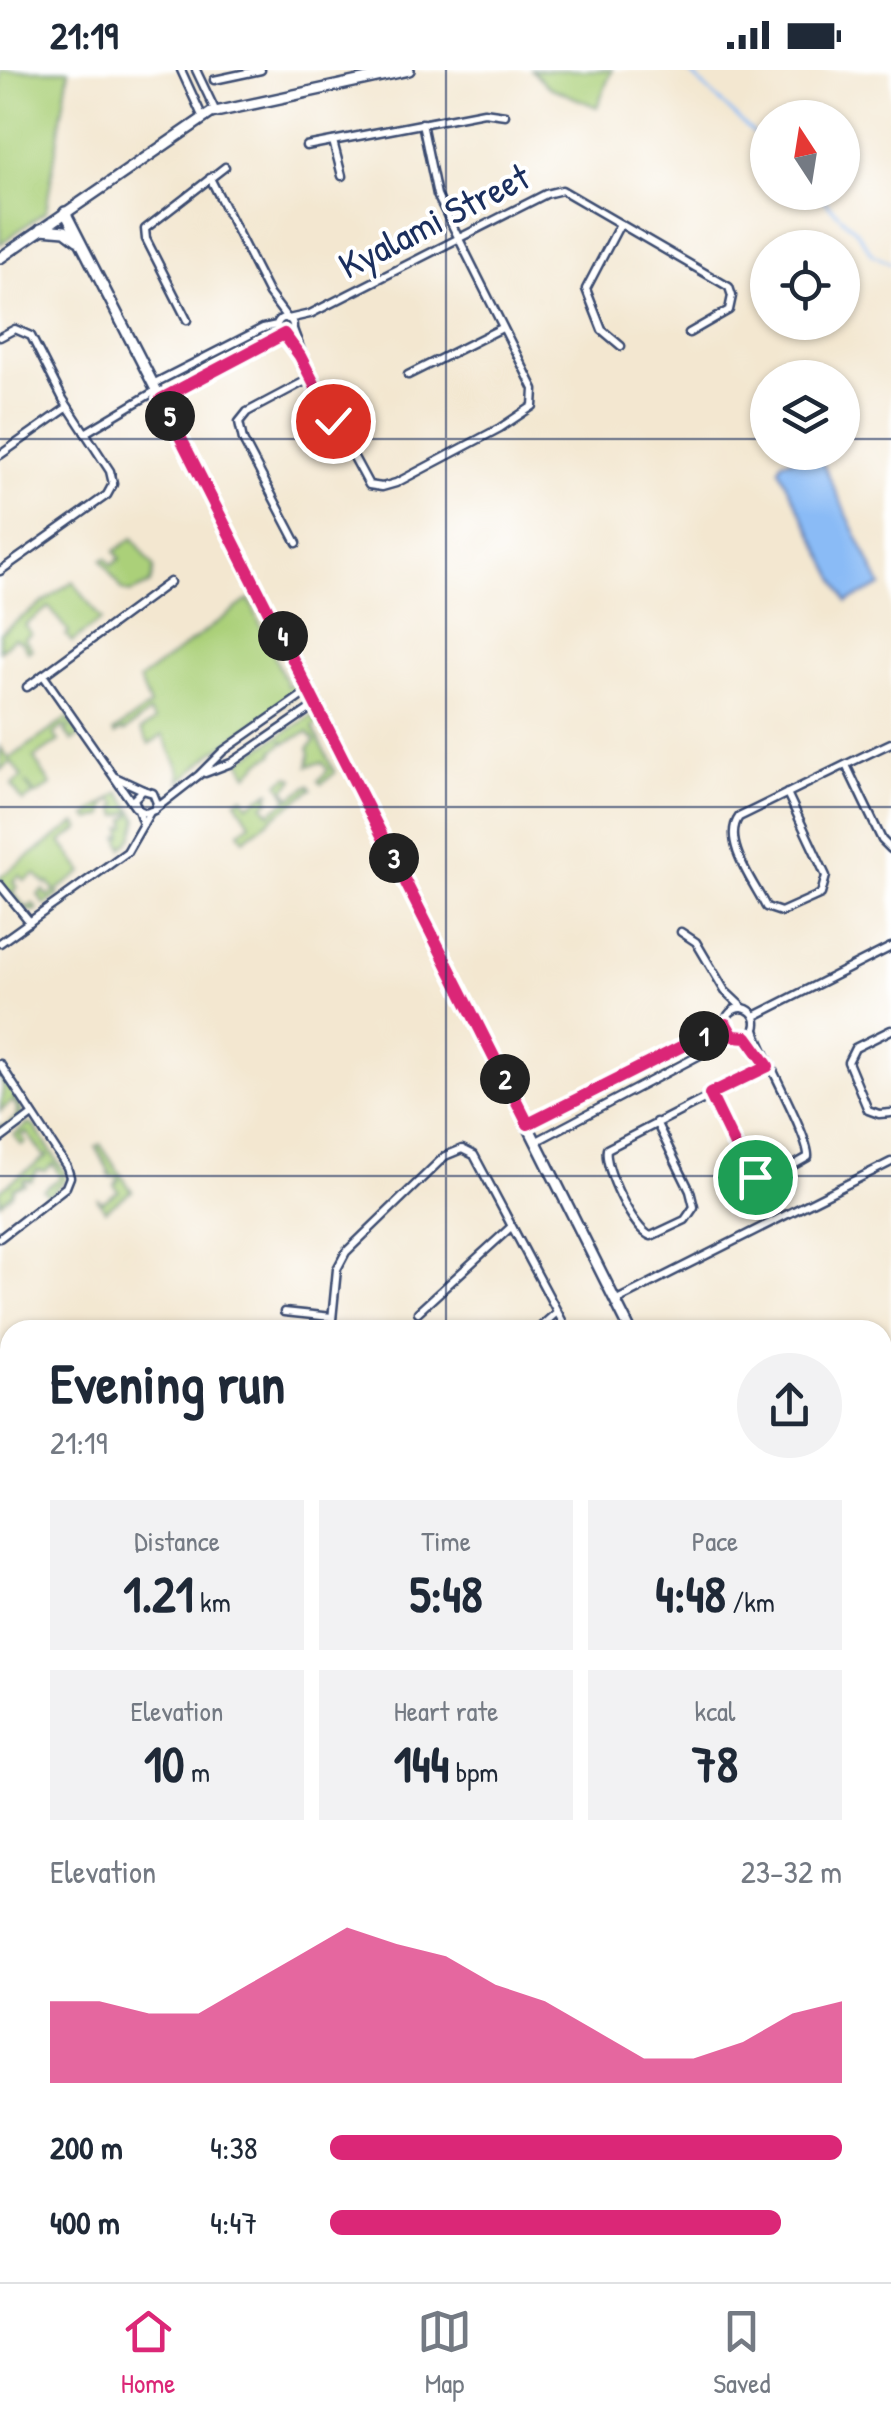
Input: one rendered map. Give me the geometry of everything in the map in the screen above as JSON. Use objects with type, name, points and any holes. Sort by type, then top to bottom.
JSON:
[{"type":"street","points":[[181,70],[203,118]]},
{"type":"street","points":[[196,70],[216,112]]},
{"type":"street","points":[[214,80],[261,70]]},
{"type":"street","points":[[0,258],[216,112],[408,70]]},
{"type":"street","points":[[306,146],[492,112],[505,115]]},
{"type":"street","points":[[269,294],[277,324],[300,356],[365,482],[378,487],[389,485],[500,428],[534,406],[534,390],[437,195],[422,123]]},
{"type":"street","points":[[333,141],[342,176]]},
{"type":"street","points":[[187,320],[144,233],[151,221],[225,167]]},
{"type":"street","points":[[210,178],[269,294],[293,328],[300,356]]},
{"type":"street","name":"Kyalami Street","points":[[283,334],[310,314],[557,190],[568,192],[728,288],[732,296],[729,310],[689,333]]},
{"type":"street","points":[[65,212],[625,1320]]},
{"type":"street","points":[[620,224],[586,289],[602,330],[620,346]]},
{"type":"street","points":[[41,230],[65,231],[82,246]]},
{"type":"street","name":"Kyalami Street","points":[[277,324],[310,314]]},
{"type":"street","points":[[84,433],[157,391],[207,356],[277,324]]},
{"type":"street","points":[[408,376],[502,328]]},
{"type":"street","points":[[0,337],[15,329],[27,332],[113,478],[110,490],[0,572]]},
{"type":"street","points":[[157,391],[232,363],[283,334]]},
{"type":"street","points":[[242,338],[250,354]]},
{"type":"street","points":[[207,356],[214,371]]},
{"type":"street","points":[[297,544],[244,440],[239,422],[248,412],[311,378]]},
{"type":"street","points":[[0,455],[68,407]]},
{"type":"street","points":[[27,687],[170,582]]},
{"type":"street","points":[[43,676],[137,809],[152,811],[199,776],[223,751],[310,690]]},
{"type":"street","points":[[199,776],[231,762],[317,704]]},
{"type":"street","points":[[278,712],[287,725]]},
{"type":"street","points":[[788,793],[826,876],[821,894],[781,912],[766,907],[732,835],[733,826],[739,817],[788,793],[891,743]]},
{"type":"street","points":[[846,765],[882,840],[891,849]]},
{"type":"street","points":[[114,776],[142,790],[174,794]]},
{"type":"street","points":[[142,790],[134,799],[144,826]]},
{"type":"street","points":[[0,943],[128,852],[152,811],[157,799],[153,793]]},
{"type":"street","points":[[0,885],[30,922]]},
{"type":"street","points":[[681,932],[696,942],[726,991],[755,1016]]},
{"type":"street","points":[[755,1016],[891,948]]},
{"type":"street","points":[[726,991],[729,1033],[735,1038],[747,1037],[755,1030]]},
{"type":"street","points":[[729,1013],[743,1008]]},
{"type":"street","points":[[710,1094],[755,1177],[772,1176],[805,1160],[809,1153],[806,1140],[763,1055],[755,1016]]},
{"type":"street","points":[[528,1124],[726,1024]]},
{"type":"street","points":[[891,1030],[855,1048],[848,1062],[868,1110],[891,1113]]},
{"type":"street","points":[[537,1141],[698,1056],[729,1033]]},
{"type":"street","points":[[747,1037],[763,1055]]},
{"type":"street","points":[[0,1064],[67,1166],[69,1182],[0,1238]]},
{"type":"street","points":[[656,1122],[690,1190],[694,1208],[685,1220],[646,1236],[638,1229],[605,1154],[612,1145],[656,1122],[710,1094],[768,1066]]},
{"type":"street","points":[[584,1096],[593,1112]]},
{"type":"street","points":[[0,1139],[32,1115]]},
{"type":"street","points":[[332,1320],[337,1270],[346,1252],[444,1156],[462,1150],[474,1155],[561,1320]]},
{"type":"street","points":[[616,1301],[891,1162]]},
{"type":"street","points":[[418,1312],[511,1227]]},
{"type":"street","points":[[284,1312],[332,1317]]},
{"type":"street","points":[[548,1320],[557,1312]]},
{"type":"green space","points":[[0,70],[69,70],[46,211],[0,244]]},
{"type":"green space","points":[[531,70],[612,70],[597,107],[549,87]]},
{"type":"green space","points":[[133,538],[154,568],[150,584],[131,593],[122,590],[102,560],[106,558],[112,565],[120,559],[115,551]]},
{"type":"green space","points":[[73,581],[101,620],[72,642],[49,607],[25,625],[31,634],[24,638],[32,649],[28,652],[14,638],[0,651],[0,633]]},
{"type":"green space","points":[[249,599],[288,687],[298,678],[300,692],[212,753],[180,782],[180,771],[163,735],[149,744],[141,730],[155,721],[149,713],[124,732],[113,732],[150,706],[139,680]]},
{"type":"green space","points":[[311,716],[319,722],[313,727],[335,773],[321,784],[318,781],[328,770],[322,762],[308,766],[308,748],[315,741],[308,732],[285,743],[282,740],[274,754],[248,775],[240,761]]},
{"type":"green space","points":[[68,718],[80,736],[72,741],[65,731],[69,728],[63,727],[54,734],[59,741],[34,758],[51,785],[36,795],[25,782],[34,795],[23,802],[12,785],[22,777],[11,762],[0,770],[0,747],[9,759]]},
{"type":"green space","points":[[289,776],[294,779],[285,790],[291,798],[309,785],[312,789],[244,839],[239,832],[250,823],[236,801],[243,796],[248,805],[271,791],[270,800],[263,805],[270,813],[288,799],[279,783]]},
{"type":"green space","points":[[120,792],[138,819],[133,837],[123,848],[119,837],[123,836],[122,828],[127,827],[130,812],[119,816],[113,799],[106,804],[104,816],[90,820],[87,816]]},
{"type":"green space","points":[[76,823],[80,829],[61,842],[83,872],[56,891],[59,895],[45,905],[38,895],[44,890],[48,896],[55,891],[49,883],[35,874],[24,881],[20,875],[13,881],[17,888],[12,892],[27,908],[33,904],[38,910],[25,910],[10,896],[0,877]]},
{"type":"green space","points":[[0,1072],[22,1110],[20,1119],[0,1134],[0,1125],[2,1128],[16,1118],[17,1108],[13,1101],[0,1111]]},
{"type":"green space","points":[[28,1124],[34,1126],[64,1171],[65,1180],[49,1196],[43,1190],[60,1178],[54,1164],[44,1171],[37,1170],[31,1181],[25,1179],[25,1184],[14,1187],[12,1194],[0,1203],[0,1190],[48,1155],[44,1156],[27,1133],[21,1135],[26,1142],[21,1145],[14,1135]]},
{"type":"green space","points":[[100,1144],[132,1191],[105,1210],[97,1198],[102,1202],[119,1191],[114,1185],[119,1179],[108,1174],[96,1147]]},
{"type":"water","points":[[780,470],[826,470],[881,586],[847,602]]},
{"type":"waterway","points":[[687,70],[750,130]]},
{"type":"waterway","points":[[834,210],[858,233],[872,254],[891,264]]},
{"type":"route","points":[[333,421],[300,356],[284,334],[161,399],[528,1124],[726,1024],[733,1036],[747,1037],[768,1066],[710,1094],[739,1154],[755,1177]]}]
